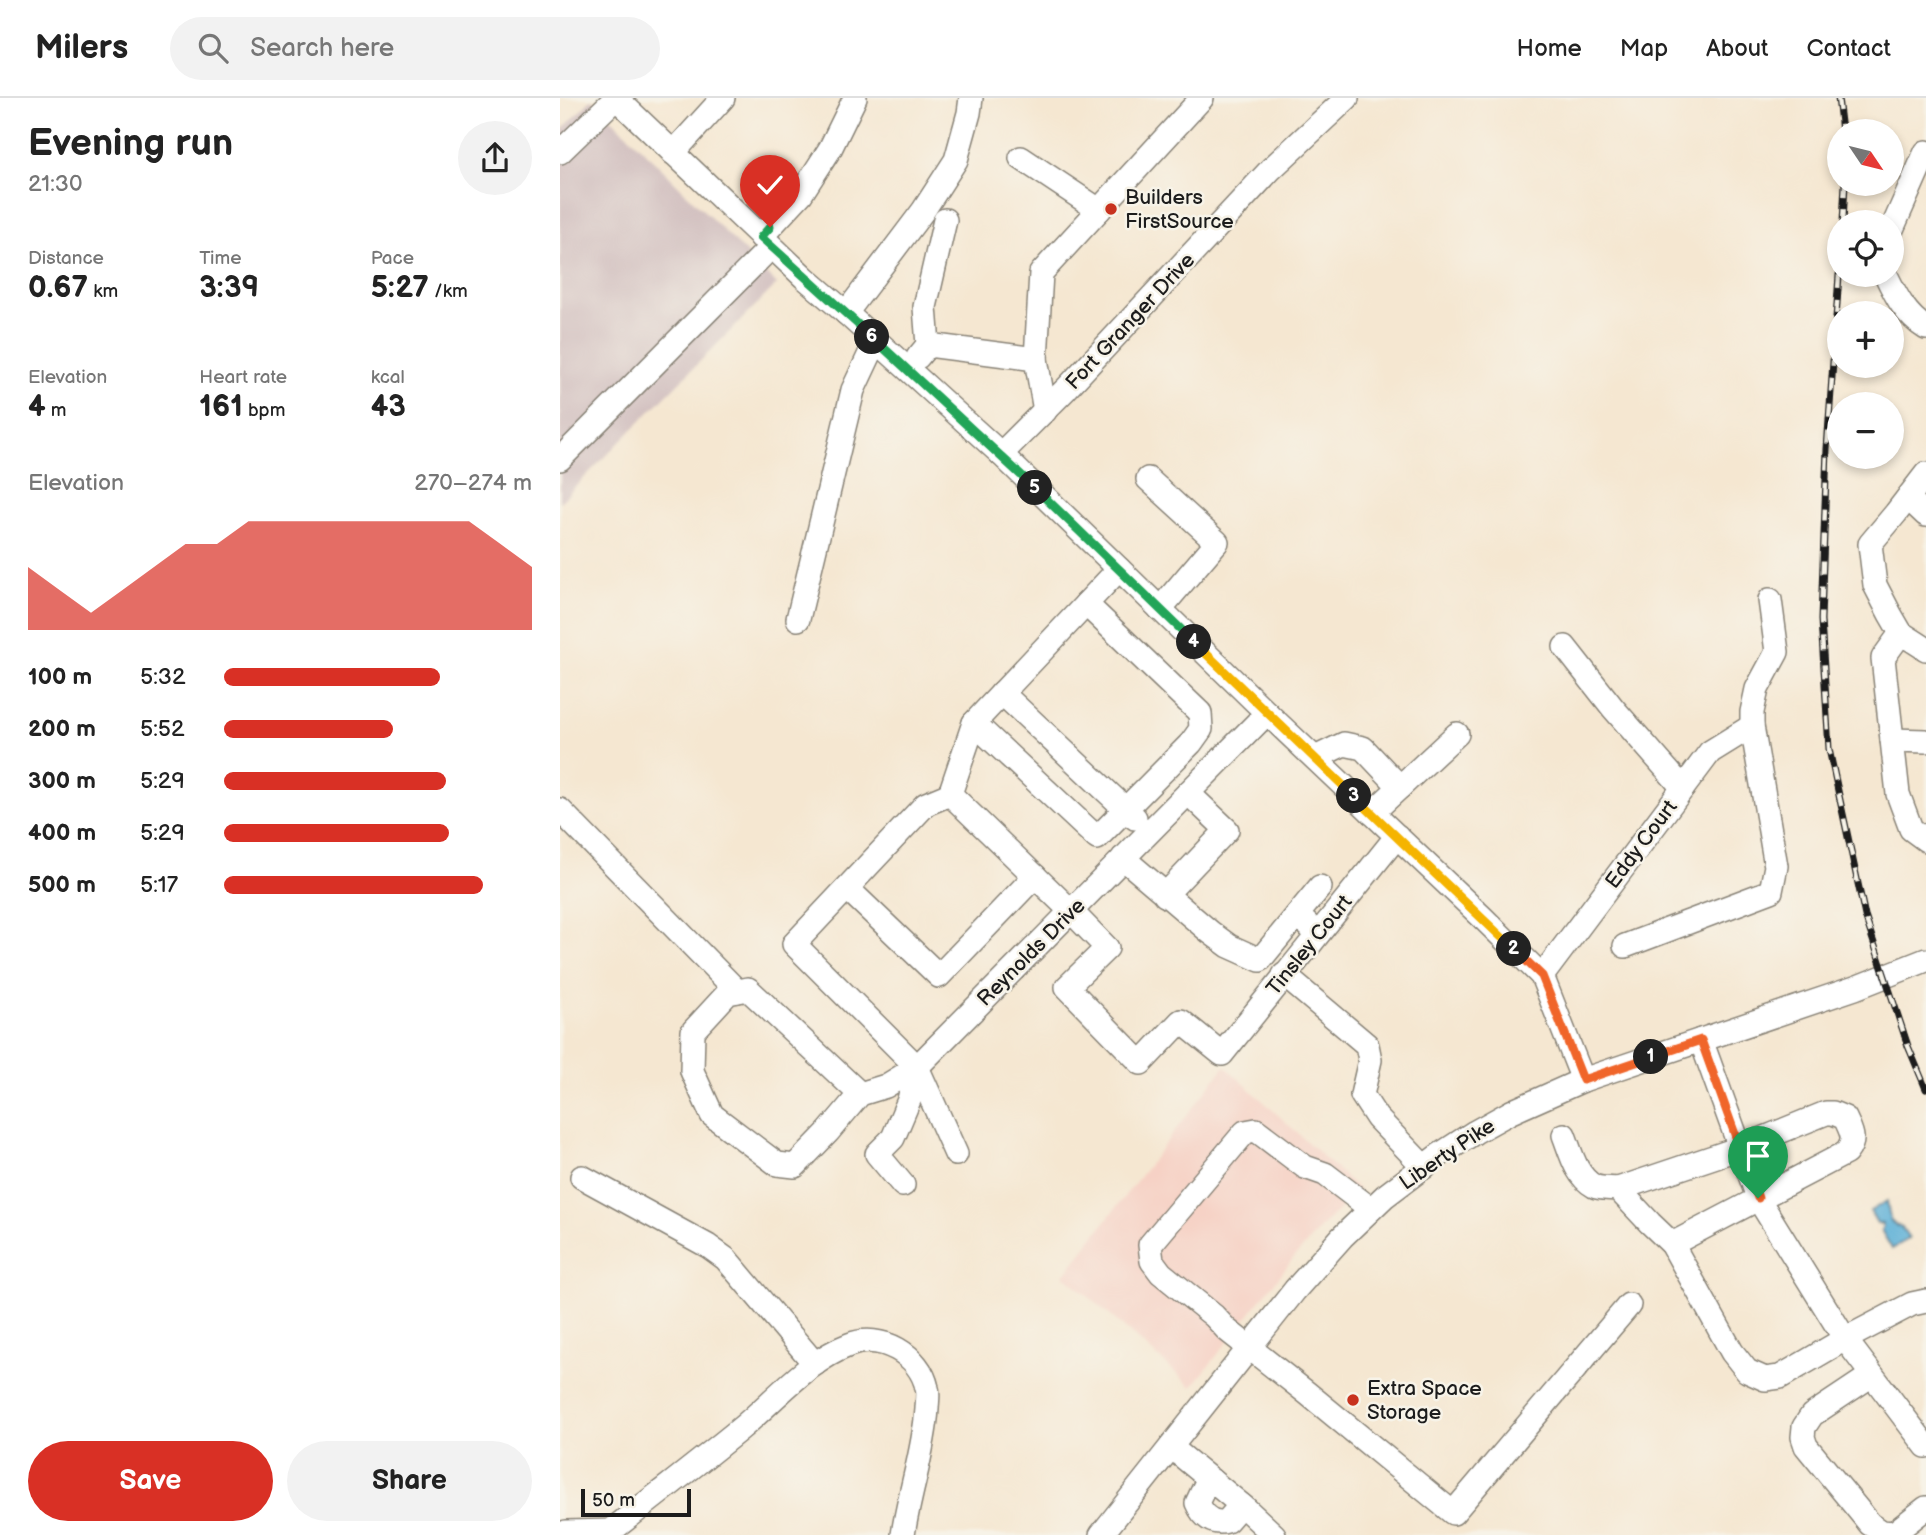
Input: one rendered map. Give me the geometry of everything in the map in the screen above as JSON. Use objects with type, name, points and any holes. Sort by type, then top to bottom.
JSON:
[{"type":"street","points":[[560,152],[616,98],[766,242],[1001,454],[1542,976],[1583,1080]]},
{"type":"street","points":[[673,153],[723,98]]},
{"type":"street","points":[[560,459],[766,242],[830,149],[855,98]]},
{"type":"street","points":[[846,313],[923,211],[956,160],[971,98]]},
{"type":"street","points":[[1045,411],[1035,359],[1041,273],[1202,98]]},
{"type":"street","name":"Fort Granger Drive","points":[[1001,454],[1045,411],[1271,169],[1347,98]]},
{"type":"street","points":[[1900,210],[1926,152]]},
{"type":"street","points":[[1021,158],[1099,210]]},
{"type":"street","points":[[908,370],[928,345],[925,307],[945,220]]},
{"type":"street","points":[[1892,287],[1915,321],[1926,328]]},
{"type":"street","points":[[799,618],[853,390],[876,341]]},
{"type":"street","points":[[928,345],[1035,359]]},
{"type":"street","points":[[1926,474],[1870,544],[1875,584],[1901,633],[1926,649]]},
{"type":"street","points":[[1148,479],[1217,541],[1160,609]]},
{"type":"street","points":[[1908,498],[1926,515]]},
{"type":"street","points":[[956,1154],[917,1067],[794,944],[926,804],[950,794],[974,723],[1119,569]]},
{"type":"street","points":[[1625,946],[1771,891],[1776,866],[1752,726],[1757,689],[1777,652],[1770,600]]},
{"type":"street","points":[[974,723],[1097,838],[1191,743],[1201,729],[1200,713],[1086,604]]},
{"type":"street","points":[[1901,633],[1883,658],[1898,794],[1910,829],[1926,840]]},
{"type":"street","points":[[1565,647],[1613,708],[1683,788]]},
{"type":"street","points":[[1002,693],[1149,832]]},
{"type":"street","name":"Reynolds Drive","points":[[860,1094],[886,1086],[917,1067],[1267,713]]},
{"type":"street","name":"Eddy Court","points":[[1542,976],[1710,752],[1752,726]]},
{"type":"street","points":[[1372,813],[1457,734]]},
{"type":"street","points":[[1892,740],[1926,741]]},
{"type":"street","points":[[1315,758],[1344,744],[1363,748],[1400,787]]},
{"type":"street","points":[[1165,895],[1227,830],[1188,793]]},
{"type":"street","points":[[950,794],[1072,911]]},
{"type":"street","points":[[560,810],[737,991]]},
{"type":"street","name":"Tinsley Court","points":[[1072,911],[1107,948],[1067,987],[1141,1063],[1181,1021],[1222,1054],[1396,836]]},
{"type":"street","points":[[1123,858],[1229,946],[1260,960],[1320,887]]},
{"type":"street","points":[[848,889],[939,976],[1035,876]]},
{"type":"street","points":[[1297,915],[1318,933]]},
{"type":"street","name":"Liberty Pike","points":[[1101,1535],[1295,1290],[1371,1209],[1424,1167],[1475,1132],[1511,1112],[1583,1080],[1855,988],[1926,960]]},
{"type":"street","points":[[1284,975],[1367,1045],[1370,1060],[1362,1095],[1377,1118],[1424,1167]]},
{"type":"street","points":[[748,989],[860,1094],[795,1166],[777,1164],[712,1115],[692,1071],[693,1031],[728,993],[748,989]]},
{"type":"street","points":[[1701,1040],[1758,1198],[1845,1339],[1926,1446]]},
{"type":"street","points":[[903,1185],[877,1154],[893,1139],[909,1100],[917,1067]]},
{"type":"street","points":[[1564,1135],[1584,1178],[1595,1187],[1618,1189],[1740,1148],[1826,1113],[1845,1118],[1853,1138],[1852,1146],[1846,1153],[1672,1244]]},
{"type":"street","points":[[1371,1209],[1325,1174],[1305,1167],[1256,1130],[1245,1132],[1150,1245],[1152,1261],[1161,1273],[1227,1330],[1453,1513],[1629,1305]]},
{"type":"street","points":[[582,1177],[708,1246],[726,1259],[815,1364]]},
{"type":"street","points":[[1618,1189],[1672,1244],[1732,1352],[1747,1371],[1754,1375],[1765,1379],[1780,1377],[1912,1304],[1926,1301]]},
{"type":"street","points":[[560,1535],[566,1532],[609,1533],[740,1429],[815,1364],[850,1344],[874,1341],[901,1351],[916,1364],[928,1389],[926,1424],[903,1535]]},
{"type":"street","points":[[1872,1375],[1812,1415],[1804,1427],[1806,1446],[1870,1524],[1882,1532],[1894,1533],[1913,1529],[1926,1508]]},
{"type":"street","points":[[1171,1447],[1274,1535]]},
{"type":"street","points":[[1211,1480],[1196,1503],[1207,1517],[1214,1522],[1227,1521],[1241,1505]]},
{"type":"shaded area","points":[[592,99],[777,284],[560,502],[560,132]]},
{"type":"shaded area","points":[[1225,1066],[1359,1190],[1292,1260],[1192,1387],[1064,1275]]},
{"type":"water","points":[[1887,1201],[1890,1220],[1902,1228],[1909,1238],[1892,1249],[1881,1230],[1882,1224],[1877,1223],[1870,1211]]},
{"type":"railway","points":[[1838,98],[1841,119]]},
{"type":"railway","points":[[1844,196],[1844,210]]},
{"type":"railway","points":[[1838,287],[1827,449],[1821,620],[1829,749],[1865,916],[1908,1046],[1926,1089]]},
{"type":"place","name":"Builders FirstSource","points":[[1111,209]]},
{"type":"place","name":"Extra Space Storage","points":[[1353,1400]]},
{"type":"route","points":[[770,227],[761,237],[1001,454],[1542,976],[1583,1080],[1701,1040],[1758,1198]]}]
